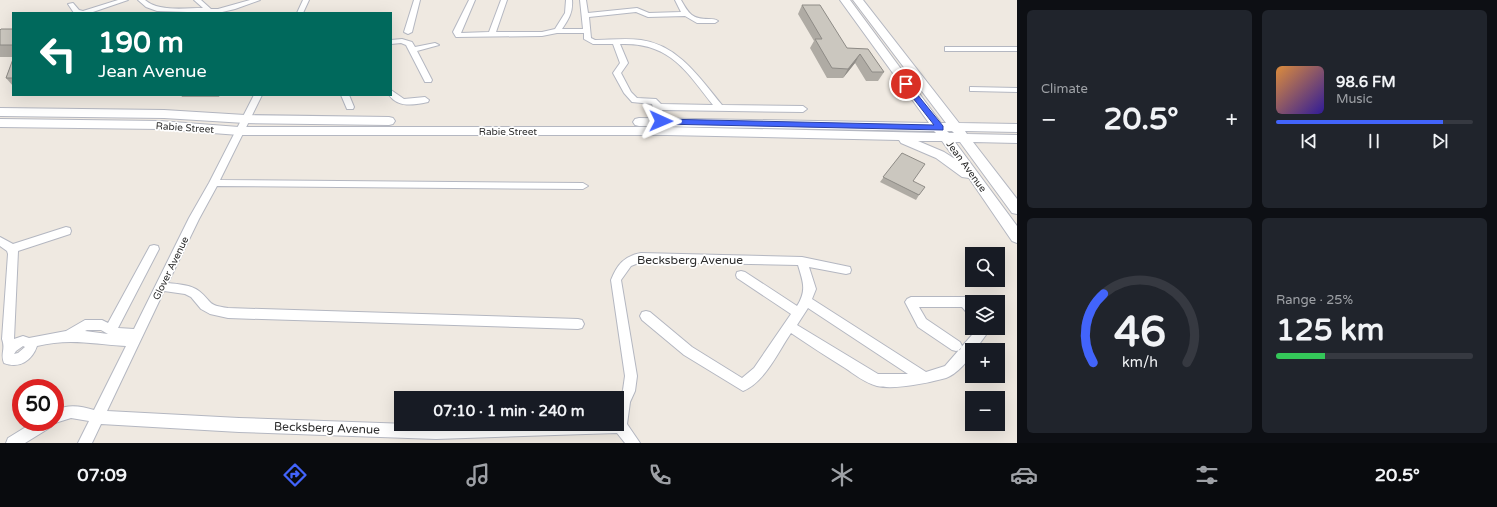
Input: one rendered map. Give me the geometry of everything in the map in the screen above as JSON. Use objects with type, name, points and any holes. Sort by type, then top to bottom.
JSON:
[{"type":"main road","name":"Jean Avenue","points":[[845,0],[883,54],[984,189],[1017,237]]},
{"type":"main road","points":[[850,0],[857,9],[854,12]]},
{"type":"main road","name":"Jean Avenue","points":[[858,0],[1017,209]]},
{"type":"main road","name":"Rabie Street","points":[[0,112],[164,114],[245,119],[521,123],[661,121],[943,133],[1017,128]]},
{"type":"main road","name":"Rabie Street","points":[[0,123],[160,125],[239,132],[659,131],[893,136],[943,133]]},
{"type":"main road","name":"Rabie Street","points":[[960,133],[1017,139]]},
{"type":"main road","points":[[893,136],[940,155],[962,170],[984,189]]},
{"type":"street","points":[[101,0],[106,6]]},
{"type":"street","points":[[85,12],[125,0]]},
{"type":"street","points":[[141,0],[148,6],[157,9],[210,11],[225,10],[257,0]]},
{"type":"street","points":[[197,0],[210,11]]},
{"type":"street","points":[[300,12],[306,0]]},
{"type":"street","points":[[408,32],[417,0]]},
{"type":"street","points":[[472,0],[458,34],[542,34],[557,31],[587,35]]},
{"type":"street","points":[[492,33],[504,0]]},
{"type":"street","points":[[557,31],[569,14],[569,0]]},
{"type":"street","points":[[582,0],[587,35],[593,42],[640,42],[650,44],[680,60],[720,108]]},
{"type":"street","points":[[678,0],[686,14],[696,21],[715,21]]},
{"type":"street","points":[[71,4],[77,12]]},
{"type":"street","points":[[585,14],[637,10],[648,15],[686,14]]},
{"type":"street","points":[[392,42],[406,42],[413,50],[428,80]]},
{"type":"street","points":[[616,42],[624,63],[617,73],[632,98],[637,100],[652,100],[656,103],[661,121]]},
{"type":"street","points":[[413,50],[435,45]]},
{"type":"street","points":[[948,49],[1017,49]]},
{"type":"street","points":[[973,90],[1017,90]]},
{"type":"street","points":[[392,93],[397,100],[402,102],[408,103],[425,100]]},
{"type":"street","name":"Glover Avenue","points":[[85,443],[135,337],[194,218],[214,183],[257,96]]},
{"type":"street","points":[[345,96],[350,107]]},
{"type":"street","points":[[657,106],[803,108]]},
{"type":"street","points":[[214,183],[583,186]]},
{"type":"street","points":[[0,242],[12,249],[66,231]]},
{"type":"street","points":[[6,356],[13,254],[12,249]]},
{"type":"street","points":[[111,329],[154,249]]},
{"type":"street","name":"Becksberg Avenue","points":[[624,401],[629,391],[631,376],[616,280],[621,267],[629,260],[648,257],[802,261],[846,270]]},
{"type":"street","points":[[646,316],[688,351],[743,385],[758,372],[797,312],[806,301],[810,289],[802,261]]},
{"type":"street","points":[[741,276],[797,312]]},
{"type":"street","points":[[161,286],[186,290],[195,294],[205,306],[214,311],[228,313],[578,324]]},
{"type":"street","points":[[806,301],[925,378]]},
{"type":"street","points":[[956,346],[922,323],[911,302],[965,302]]},
{"type":"street","points":[[68,336],[85,325],[102,324],[117,333],[135,337]]},
{"type":"street","points":[[789,326],[863,373],[877,380],[887,381],[925,378],[949,371],[979,335]]},
{"type":"street","points":[[6,356],[19,342],[23,341],[30,343],[68,336],[100,337],[113,341],[135,337]]},
{"type":"street","name":"Becksberg Avenue","points":[[64,413],[78,411],[98,417],[240,425],[394,430]]},
{"type":"street","points":[[13,443],[32,431]]},
{"type":"street","name":"Becksberg Avenue","points":[[408,431],[467,431]]},
{"type":"street","points":[[624,431],[633,443]]},
{"type":"building","points":[[802,5],[820,5],[847,48],[868,49],[884,72],[872,72],[860,54],[848,69],[832,68],[815,39],[822,39]]},
{"type":"building","points":[[12,29],[12,45],[0,45],[0,30]]},
{"type":"building","points":[[12,62],[12,78],[6,78]]},
{"type":"building","points":[[902,153],[925,164],[913,181],[925,187],[919,195],[883,177]]},
{"type":"route","points":[[661,121],[876,125],[940,128],[906,84]]}]
